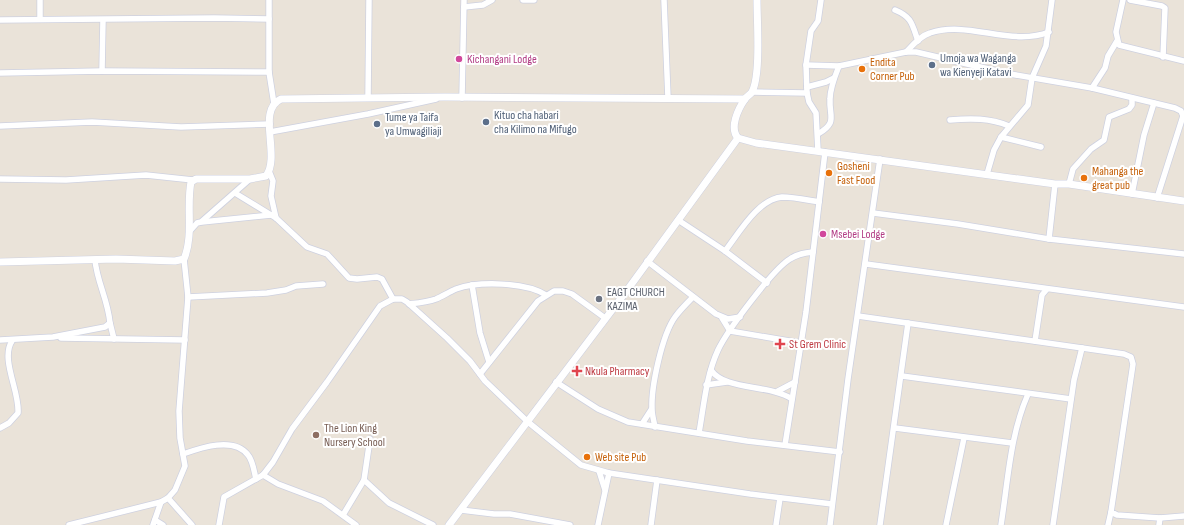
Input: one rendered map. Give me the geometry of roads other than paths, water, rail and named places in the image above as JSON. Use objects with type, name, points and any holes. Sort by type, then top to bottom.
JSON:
[{"type":"street","points":[[40,0],[40,19]]},
{"type":"street","points":[[269,0],[269,72],[274,104],[270,114],[271,155],[269,170],[273,181],[271,196],[274,216]]},
{"type":"street","points":[[368,0],[368,98]]},
{"type":"street","points":[[462,98],[464,0]]},
{"type":"street","points":[[464,8],[483,5],[492,0]]},
{"type":"street","points":[[523,0],[534,0]]},
{"type":"street","points":[[664,0],[668,98]]},
{"type":"street","points":[[757,0],[756,75],[752,92],[745,99],[734,123],[733,130],[738,138],[756,143],[1055,184],[1069,184],[1184,201]]},
{"type":"street","points":[[785,445],[801,343],[819,202],[822,151],[818,134],[816,113],[809,102],[806,65],[811,31],[818,21],[821,0]]},
{"type":"street","points":[[987,174],[994,150],[1001,137],[1028,105],[1032,78],[1044,54],[1049,32],[1052,0]]},
{"type":"street","points":[[1123,0],[1116,32],[1117,41],[1121,47],[1184,61]]},
{"type":"street","points":[[1130,0],[1162,6],[1165,8],[1163,57]]},
{"type":"street","points":[[895,10],[906,15],[912,22],[918,41]]},
{"type":"street","points":[[0,20],[214,18],[269,19]]},
{"type":"street","points":[[102,71],[103,20]]},
{"type":"street","points":[[906,52],[930,33],[951,30],[972,30],[1009,36],[1027,37],[1038,36],[1049,32]]},
{"type":"street","points":[[1092,88],[1105,68],[1108,56],[1117,41]]},
{"type":"street","points":[[806,65],[839,66],[906,52],[916,52],[1032,78],[1092,88],[1176,108],[1182,113],[1183,120],[1157,198]]},
{"type":"street","points":[[818,134],[826,129],[831,123],[832,114],[830,99],[834,78],[839,66]]},
{"type":"street","points":[[0,73],[102,71],[269,72]]},
{"type":"street","points":[[752,92],[807,90],[834,78]]},
{"type":"street","points":[[270,132],[361,116],[444,97]]},
{"type":"street","points":[[274,104],[281,99],[444,97],[745,99]]},
{"type":"street","points":[[1069,184],[1073,169],[1091,149],[1104,140],[1109,117],[1129,109],[1132,105],[1132,98]]},
{"type":"street","points":[[1132,194],[1144,135],[1154,103]]},
{"type":"street","points":[[950,120],[976,118],[998,121],[1009,126]]},
{"type":"street","points":[[0,126],[92,122],[189,127],[270,124]]},
{"type":"street","points":[[1001,137],[1041,147]]},
{"type":"street","points":[[449,525],[606,318],[738,138]]},
{"type":"street","points":[[830,525],[848,379],[866,264],[880,159]]},
{"type":"street","points":[[0,180],[66,180],[146,175],[193,180],[250,179],[261,178],[269,170]]},
{"type":"street","points":[[201,222],[250,179]]},
{"type":"street","points":[[69,525],[161,502],[168,498],[175,490],[183,472],[185,466],[180,438],[179,411],[188,297],[184,259],[189,232],[189,193],[193,180]]},
{"type":"street","points":[[1049,239],[1055,184]]},
{"type":"street","points":[[235,193],[274,216],[307,247],[327,254],[349,278],[357,279],[377,277],[382,279],[393,299]]},
{"type":"street","points":[[725,251],[759,209],[767,202],[782,197],[819,202]]},
{"type":"street","points":[[873,213],[958,224],[1049,239],[1184,254]]},
{"type":"street","points":[[189,232],[197,222],[274,216]]},
{"type":"street","points":[[678,220],[725,251],[767,282]]},
{"type":"street","points":[[699,433],[706,385],[718,350],[730,330],[767,282],[788,260],[794,256],[813,252]]},
{"type":"street","points":[[0,262],[95,260],[163,261],[184,259]]},
{"type":"street","points":[[95,260],[97,277],[105,295],[114,340]]},
{"type":"street","points":[[647,261],[722,318],[730,330],[801,343]]},
{"type":"street","points":[[866,264],[1184,306]]},
{"type":"street","points":[[759,276],[760,291]]},
{"type":"street","points":[[188,297],[267,293],[301,285],[323,284]]},
{"type":"street","points":[[409,304],[434,300],[455,289],[472,285],[517,285],[534,289],[546,295]]},
{"type":"street","points":[[472,285],[475,310],[489,362]]},
{"type":"street","points":[[1035,341],[1042,295],[1047,289]]},
{"type":"street","points":[[480,374],[527,314],[546,295],[554,291],[564,291],[577,297],[606,318]]},
{"type":"street","points":[[655,427],[651,410],[658,368],[667,332],[675,318],[693,297]]},
{"type":"street","points":[[218,525],[224,497],[263,475],[273,462],[292,429],[380,306],[393,299],[402,299],[409,304],[447,338],[480,374],[528,422],[576,462],[599,471],[609,473],[780,498],[832,504]]},
{"type":"street","points":[[858,316],[1128,354],[1133,361],[1108,525]]},
{"type":"street","points":[[722,318],[740,317]]},
{"type":"street","points":[[0,340],[12,341],[53,337],[105,327],[110,322]]},
{"type":"street","points":[[880,525],[895,428],[908,323]]},
{"type":"street","points":[[53,337],[114,340],[185,340]]},
{"type":"street","points":[[0,428],[9,423],[18,414],[16,394],[8,373],[8,353],[12,341]]},
{"type":"street","points":[[1053,525],[1071,399],[1082,348]]},
{"type":"street","points":[[711,370],[717,377],[727,382],[778,391],[792,399]]},
{"type":"street","points":[[902,376],[1071,399]]},
{"type":"street","points":[[556,382],[614,417],[642,424],[840,452]]},
{"type":"street","points":[[706,385],[727,382]]},
{"type":"street","points":[[778,391],[795,382]]},
{"type":"street","points":[[1001,525],[1012,443],[1019,415],[1028,394]]},
{"type":"street","points":[[642,424],[651,410]]},
{"type":"street","points":[[895,428],[1012,443]]},
{"type":"street","points":[[946,525],[964,438]]},
{"type":"street","points":[[343,515],[364,480],[370,439]]},
{"type":"street","points":[[183,454],[213,445],[236,448],[248,454],[253,464],[256,479]]},
{"type":"street","points":[[599,471],[605,491]]},
{"type":"street","points":[[598,525],[609,473]]},
{"type":"street","points":[[263,475],[278,484],[323,502],[343,515],[349,523],[356,525]]},
{"type":"street","points":[[364,480],[389,503],[434,525]]},
{"type":"street","points":[[651,525],[657,480]]},
{"type":"street","points":[[168,498],[192,525]]},
{"type":"street","points":[[776,525],[780,498]]},
{"type":"street","points":[[161,502],[154,523],[163,525]]},
{"type":"street","points":[[461,510],[494,514],[510,514],[570,525]]},
{"type":"street","points":[[1111,512],[1117,515],[1160,518],[1184,516]]},
{"type":"street","points":[[1159,525],[1160,518]]},
{"type":"place","name":"Kichangani Lodge","points":[[459,59]]},
{"type":"place","name":"Umoja wa Waganga wa Kienyeji Katavi","points":[[932,65]]},
{"type":"place","name":"Endita Corner Pub","points":[[862,69]]},
{"type":"place","name":"Kituo cha habari cha Kilimo na Mifugo","points":[[486,122]]},
{"type":"place","name":"Tume ya Taifa ya Umwagiliaji","points":[[377,124]]},
{"type":"place","name":"Gosheni Fast Food","points":[[829,173]]},
{"type":"place","name":"Mahanga the great pub","points":[[1084,178]]},
{"type":"place","name":"Msebei Lodge","points":[[823,234]]},
{"type":"place","name":"EAGT CHURCH KAZIMA","points":[[599,299]]},
{"type":"place","name":"St Grem Clinic","points":[[780,344]]},
{"type":"place","name":"Nkula Pharmacy","points":[[577,371]]},
{"type":"place","name":"The Lion King Nursery School","points":[[316,435]]},
{"type":"place","name":"Web site Pub","points":[[587,457]]}]
